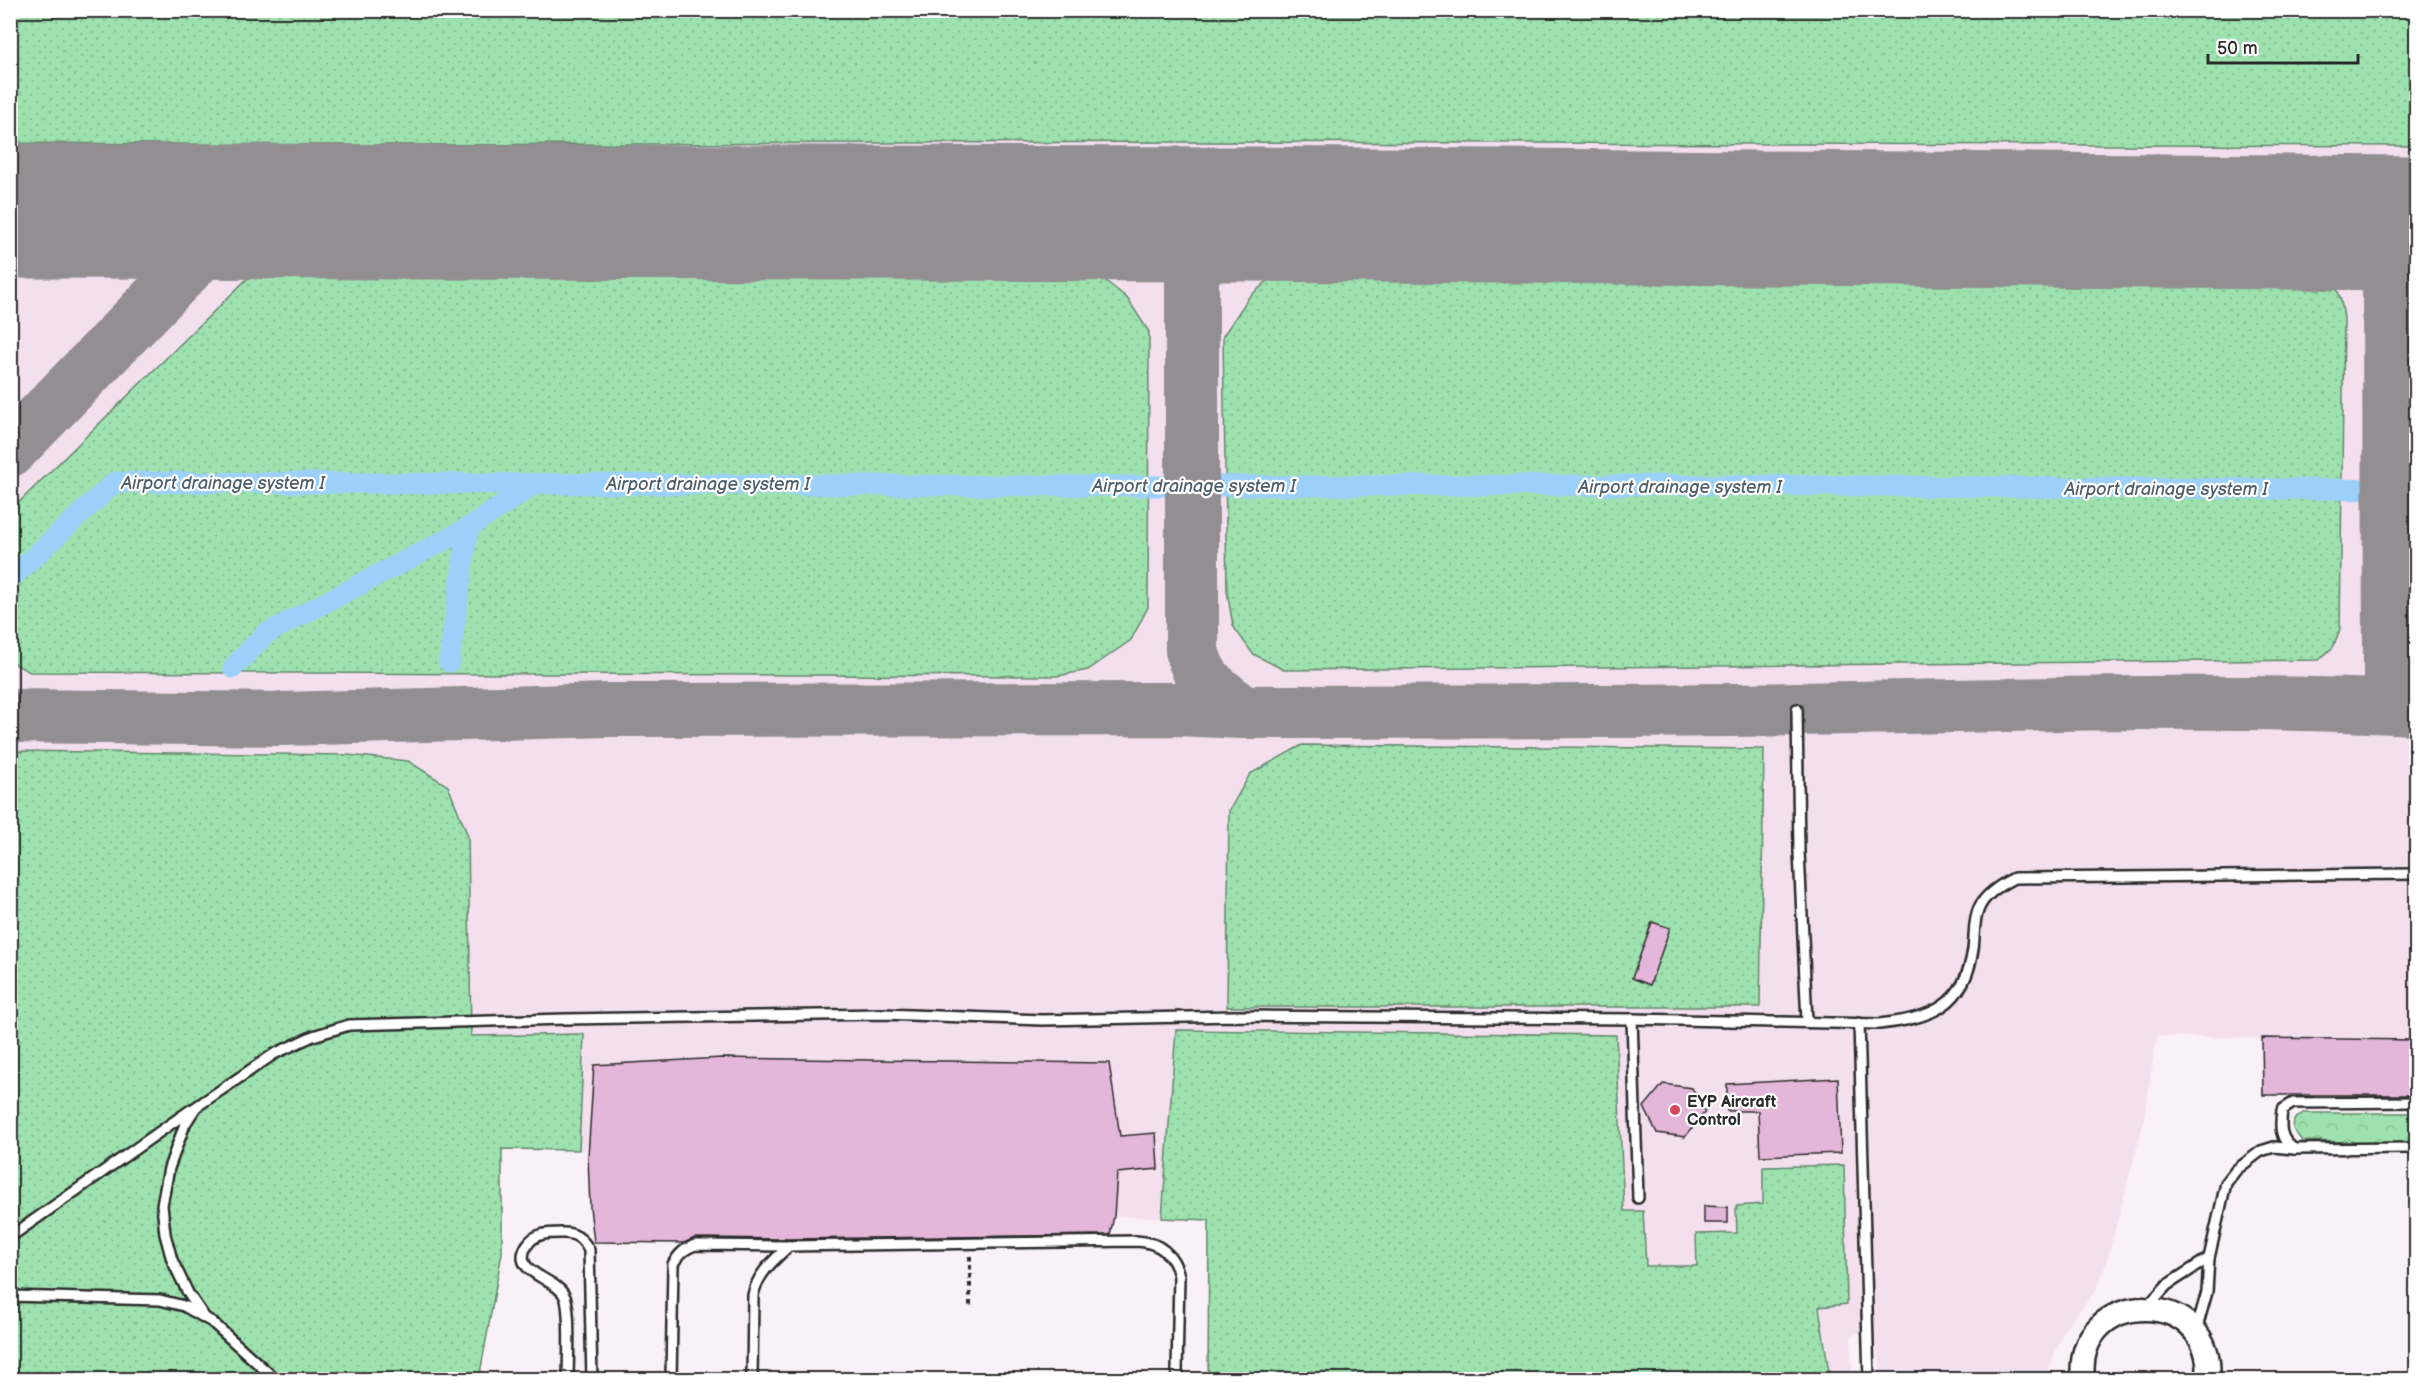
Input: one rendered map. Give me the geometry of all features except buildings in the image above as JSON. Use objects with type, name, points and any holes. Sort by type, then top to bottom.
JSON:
[{"type":"street","points":[[2078,1376],[2085,1350],[2095,1332],[2109,1319],[2127,1310],[2146,1308],[2165,1311],[2182,1320],[2196,1333],[2207,1357],[2212,1376]]},
{"type":"lane","points":[[1797,709],[1799,852],[1807,1022]]},
{"type":"lane","points":[[10,1237],[274,1054],[314,1036],[349,1025],[883,1014],[1042,1020],[1235,1016],[1859,1023],[1912,1020],[1936,1011],[1953,999],[1966,978],[1973,950],[1975,921],[1980,906],[2000,886],[2014,878],[2416,874]]},
{"type":"lane","points":[[1632,1019],[1638,1198]]},
{"type":"lane","points":[[1859,1023],[1869,1380]]},
{"type":"lane","points":[[2294,1149],[2287,1144],[2281,1134],[2280,1124],[2282,1110],[2293,1103],[2416,1102]]},
{"type":"lane","points":[[196,1107],[185,1124],[169,1168],[162,1205],[165,1234],[172,1260],[188,1293],[205,1318]]},
{"type":"lane","points":[[2196,1333],[2207,1292],[2209,1258],[2226,1183],[2248,1159],[2260,1151],[2274,1147],[2294,1149],[2416,1148]]},
{"type":"lane","points":[[568,1380],[566,1299],[557,1285],[529,1270],[523,1260],[525,1249],[530,1241],[545,1233],[571,1233],[579,1237],[589,1250],[592,1380]]},
{"type":"lane","points":[[671,1380],[673,1264],[686,1248],[695,1245],[789,1246],[1136,1241],[1157,1245],[1173,1260],[1179,1276],[1176,1377]]},
{"type":"lane","points":[[752,1380],[753,1295],[756,1284],[761,1275],[789,1246]]},
{"type":"lane","points":[[2146,1308],[2167,1285],[2209,1258]]},
{"type":"lane","points":[[10,1296],[159,1300],[184,1306],[205,1318],[276,1380]]},
{"type":"path","points":[[969,1244],[970,1306]]},
{"type":"shaded area","points":[[10,11],[2416,11],[2416,1095],[2263,1095],[2262,1038],[2157,1036],[2143,1124],[2105,1267],[2096,1290],[2063,1331],[2045,1379],[1883,1379],[1873,1331],[1851,1335],[1852,1379],[1208,1379],[1209,1219],[1114,1216],[1109,1238],[805,1244],[594,1242],[588,1150],[503,1148],[502,1253],[479,1379],[11,1379]]},
{"type":"green space","points":[[11,10],[2416,11],[2416,146],[1194,142],[367,145],[11,143]]},
{"type":"green space","points":[[1305,264],[1957,272],[2312,267],[2327,277],[2336,287],[2344,318],[2340,629],[2333,647],[2319,660],[1284,670],[1253,654],[1233,626],[1227,591],[1223,336],[1249,297],[1270,279]]},
{"type":"green space","points":[[1048,268],[1092,270],[1127,298],[1149,332],[1148,607],[1131,640],[1088,670],[1057,676],[30,672],[11,662],[11,510],[248,278],[267,273],[456,277]]},
{"type":"green space","points":[[1302,745],[1764,749],[1760,1007],[1227,1007],[1229,811],[1250,774]]},
{"type":"green space","points":[[11,751],[347,755],[408,761],[448,786],[468,836],[471,1036],[584,1034],[579,1150],[502,1149],[502,1253],[479,1379],[11,1380]]},
{"type":"green space","points":[[1176,1030],[1616,1035],[1624,1211],[1643,1211],[1646,1266],[1697,1266],[1696,1234],[1737,1233],[1736,1206],[1763,1204],[1763,1167],[1844,1165],[1847,1304],[1819,1307],[1830,1379],[1208,1379],[1209,1220],[1162,1218]]},
{"type":"green space","points":[[2303,1113],[2416,1113],[2416,1143],[2395,1145],[2374,1142],[2368,1146],[2352,1142],[2302,1141],[2293,1129],[2294,1120]]},
{"type":"waterway","name":"Airport drainage system I","points":[[10,579],[115,482],[1104,486],[1735,485],[2416,490]]},
{"type":"waterway","points":[[449,662],[468,528],[537,483]]},
{"type":"waterway","points":[[233,668],[265,634],[468,528]]},
{"type":"taxiway","points":[[10,450],[226,228],[255,212]]},
{"type":"taxiway","points":[[1138,214],[1158,224],[1171,236],[1192,271]]},
{"type":"taxiway","points":[[1243,712],[1218,693],[1205,679],[1199,671],[1192,650],[1192,271],[1205,244],[1219,231],[1245,214]]},
{"type":"taxiway","points":[[2329,222],[2350,229],[2366,239],[2378,253],[2389,272],[2390,679],[2414,708]]},
{"type":"taxiway","points":[[10,716],[282,719],[609,710],[1658,711],[2107,703],[2261,703],[2416,708]]},
{"type":"runway","points":[[10,211],[1245,214],[2416,223]]},
{"type":"place","name":"EYP Aircraft Control","points":[[1675,1110]]}]
